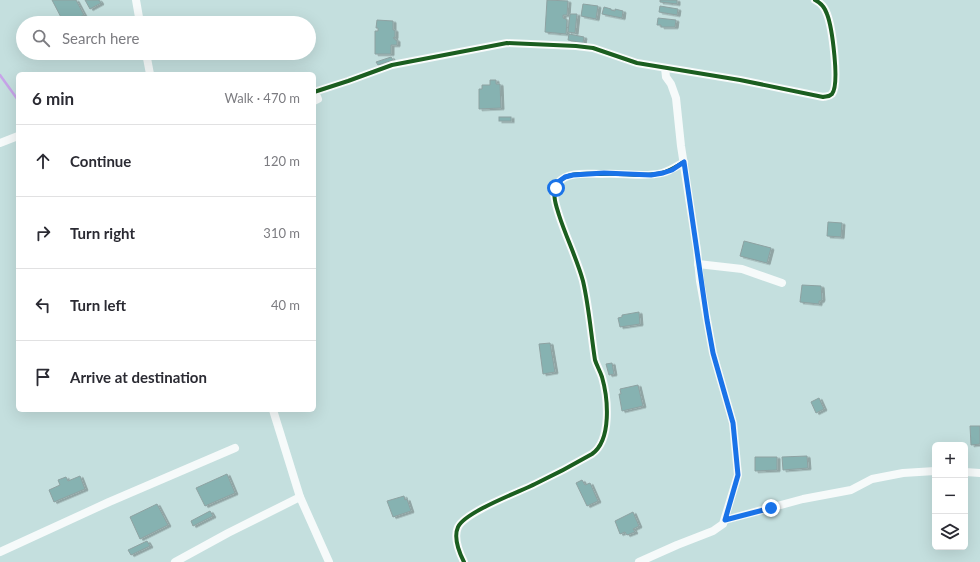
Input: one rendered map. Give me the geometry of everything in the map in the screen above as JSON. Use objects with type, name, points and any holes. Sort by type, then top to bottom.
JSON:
[{"type":"street","points":[[136,0],[139,16]]},
{"type":"street","points":[[316,92],[348,82],[392,65],[507,43],[593,48],[636,63],[740,80],[823,97],[830,96],[836,82],[834,52],[827,13],[823,6],[815,0]]},
{"type":"street","points":[[147,60],[150,72]]},
{"type":"street","points":[[639,562],[713,531],[723,524],[738,475],[733,423],[713,353],[698,264],[676,98],[671,84],[666,77],[665,68]]},
{"type":"street","points":[[0,144],[16,137]]},
{"type":"street","points":[[464,562],[456,535],[458,526],[463,521],[493,503],[529,487],[592,454],[599,448],[605,436],[606,405],[603,383],[595,360],[582,280],[554,194],[558,182],[565,177],[573,175],[604,173],[651,175],[672,170],[684,162]]},
{"type":"street","points":[[698,264],[742,268],[782,283]]},
{"type":"street","points":[[274,412],[300,497],[329,562]]},
{"type":"street","points":[[0,552],[109,502],[234,448]]},
{"type":"street","points":[[725,520],[803,499],[851,490],[872,479],[903,473],[932,471]]},
{"type":"street","points":[[968,472],[980,473]]},
{"type":"street","points":[[176,562],[228,533],[300,497]]},
{"type":"building","points":[[52,0],[76,0],[84,15],[82,16],[60,16]]},
{"type":"building","points":[[85,0],[99,0],[101,3],[90,9]]},
{"type":"building","points":[[547,0],[568,1],[567,15],[563,15],[563,18],[567,21],[566,34],[545,32]]},
{"type":"building","points":[[660,0],[677,0],[677,4],[660,2]]},
{"type":"building","points":[[583,4],[598,6],[596,19],[581,16]]},
{"type":"building","points":[[660,6],[678,9],[677,15],[659,12]]},
{"type":"building","points":[[604,7],[615,11],[615,9],[623,11],[622,18],[602,14]]},
{"type":"building","points":[[570,14],[577,14],[575,33],[568,32]]},
{"type":"building","points":[[658,18],[676,20],[675,27],[661,27],[661,25],[657,25]]},
{"type":"building","points":[[377,20],[393,21],[395,37],[393,38],[397,40],[397,45],[391,45],[391,54],[375,54],[375,31],[378,31],[378,28],[376,28]]},
{"type":"building","points":[[569,34],[584,37],[583,43],[568,40]]},
{"type":"building","points":[[391,57],[393,60],[378,65],[376,62]]},
{"type":"building","points":[[490,80],[496,80],[496,84],[500,84],[501,108],[479,109],[479,89],[482,89],[482,85],[490,85]]},
{"type":"building","points":[[499,117],[511,117],[511,121],[499,121]]},
{"type":"building","points":[[828,222],[842,223],[841,237],[827,236]]},
{"type":"building","points":[[744,241],[771,248],[767,263],[740,256]]},
{"type":"building","points":[[802,285],[821,286],[822,299],[819,301],[819,304],[800,302]]},
{"type":"building","points":[[639,312],[640,324],[620,327],[618,318],[622,317],[622,315]]},
{"type":"building","points":[[550,343],[555,372],[543,374],[539,344]]},
{"type":"building","points":[[612,363],[614,374],[609,375],[606,364]]},
{"type":"building","points":[[638,385],[643,406],[622,411],[619,394],[621,394],[620,389]]},
{"type":"building","points":[[819,398],[824,409],[816,413],[811,402]]},
{"type":"building","points":[[970,426],[980,426],[980,444],[971,445]]},
{"type":"building","points":[[807,456],[808,468],[783,470],[782,457]]},
{"type":"building","points":[[755,457],[777,457],[777,470],[755,471]]},
{"type":"building","points":[[227,474],[235,493],[205,506],[196,488]]},
{"type":"building","points":[[80,476],[85,489],[54,502],[49,490],[60,485],[58,480],[66,477],[68,481]]},
{"type":"building","points":[[582,480],[585,485],[590,483],[598,501],[587,506],[576,483]]},
{"type":"building","points":[[404,496],[405,500],[407,499],[411,511],[393,517],[387,501]]},
{"type":"building","points":[[157,504],[168,525],[140,539],[130,517]]},
{"type":"building","points":[[210,511],[213,516],[193,526],[191,521]]},
{"type":"building","points":[[633,512],[639,526],[633,529],[635,532],[627,535],[625,532],[620,534],[615,521]]},
{"type":"building","points":[[147,541],[150,546],[131,555],[128,550]]},
{"type":"waterway","points":[[0,75],[16,97]]},
{"type":"cycle path","points":[[316,91],[392,65],[507,43],[593,48],[637,63],[740,80],[823,97],[830,96],[834,88],[835,79],[833,42],[826,12],[821,4],[815,0]]},
{"type":"cycle path","points":[[464,562],[456,540],[458,527],[463,521],[481,509],[527,488],[592,454],[598,448],[606,429],[606,396],[602,377],[595,360],[583,281],[562,223],[554,195],[558,183],[562,179],[578,174],[640,175],[662,173],[684,162]]},
{"type":"route","points":[[556,188],[558,182],[565,177],[573,175],[604,173],[651,175],[672,170],[684,162],[700,281],[713,353],[733,423],[738,475],[725,520],[771,508]]}]
